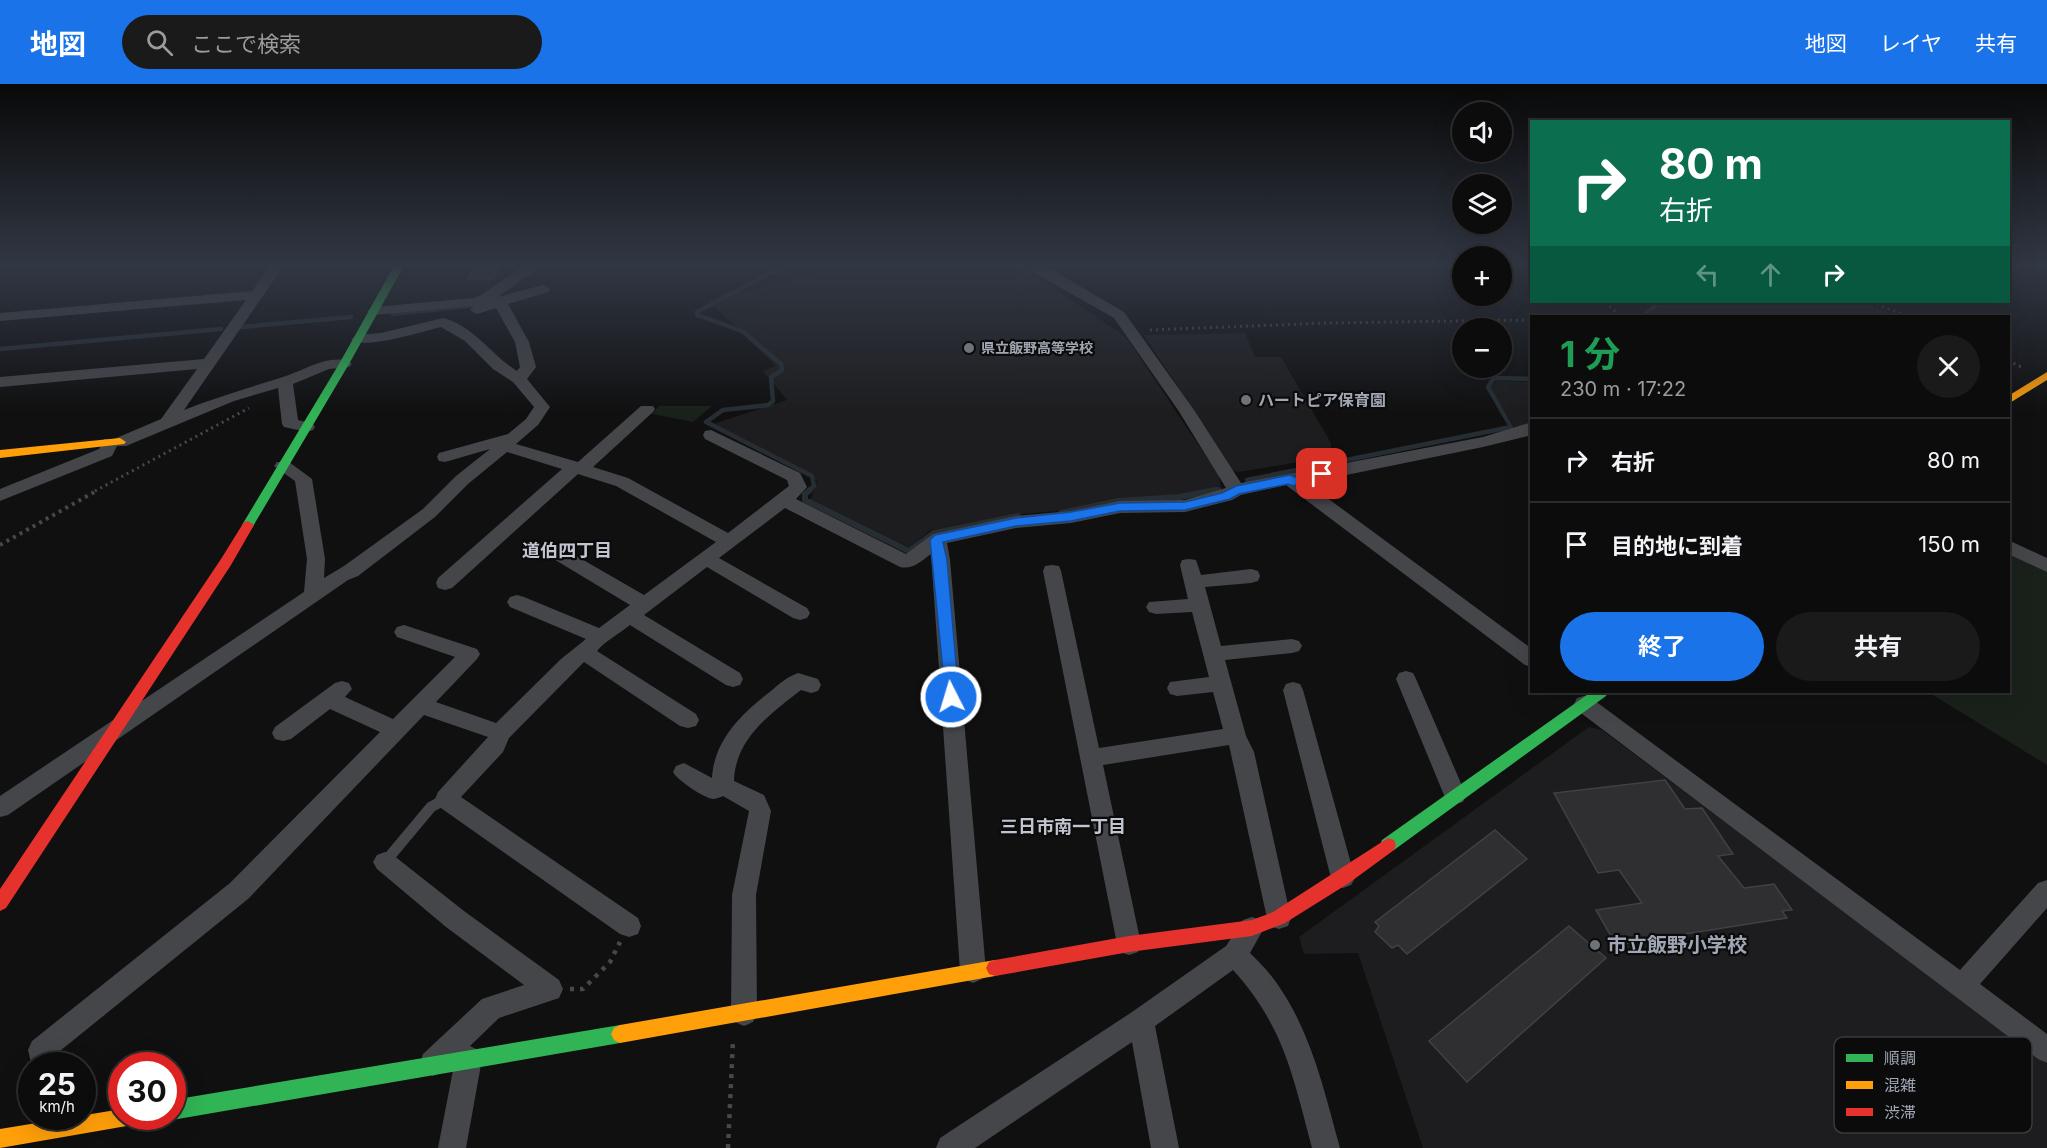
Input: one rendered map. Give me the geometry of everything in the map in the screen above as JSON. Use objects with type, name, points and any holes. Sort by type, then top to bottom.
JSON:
[{"type":"street","points":[[0,316],[28,314]]},
{"type":"street","points":[[168,421],[242,314]]},
{"type":"street","points":[[0,903],[226,562],[372,314]]},
{"type":"street","points":[[358,339],[389,336],[443,322],[462,314]]},
{"type":"street","points":[[502,314],[522,342],[528,366],[519,379]]},
{"type":"street","points":[[1117,314],[1186,410],[1236,490]]},
{"type":"street","points":[[0,808],[120,724],[341,575],[351,571],[429,513],[462,480],[532,422],[542,407],[519,379],[498,366],[470,338],[443,322]]},
{"type":"street","points":[[0,382],[208,363]]},
{"type":"street","points":[[0,454],[115,443],[256,388],[285,385],[326,364],[344,364]]},
{"type":"street","points":[[2010,400],[2047,375]]},
{"type":"street","points":[[285,385],[290,424],[307,427]]},
{"type":"street","points":[[445,583],[647,409]]},
{"type":"street","points":[[1293,482],[1299,478],[1483,442],[1530,428]]},
{"type":"street","points":[[629,926],[446,799],[495,746],[500,733],[568,664],[798,487],[794,477],[711,435]]},
{"type":"street","points":[[445,457],[510,441],[578,468],[622,482],[728,541]]},
{"type":"street","points":[[0,495],[106,452],[115,443]]},
{"type":"street","points":[[282,466],[303,479],[316,559],[313,595]]},
{"type":"street","points":[[784,500],[907,562],[937,540],[1016,522],[1071,516],[1120,507],[1185,506],[1226,496],[1236,490],[1290,479],[1530,659]]},
{"type":"street","points":[[937,540],[973,972]]},
{"type":"street","points":[[2010,547],[2047,566]]},
{"type":"street","points":[[559,554],[733,679]]},
{"type":"street","points":[[705,558],[800,614]]},
{"type":"street","points":[[1052,571],[1129,944]]},
{"type":"street","points":[[1251,576],[1191,573],[1235,736],[1243,753],[1279,918]]},
{"type":"street","points":[[517,602],[601,637]]},
{"type":"street","points":[[1156,607],[1200,605]]},
{"type":"street","points":[[41,1052],[41,1050],[239,891],[470,654],[404,632]]},
{"type":"street","points":[[1213,654],[1292,646]]},
{"type":"street","points":[[583,652],[688,720]]},
{"type":"street","points":[[1406,680],[1455,795]]},
{"type":"street","points":[[723,786],[726,758],[743,730],[798,681],[811,685]]},
{"type":"street","points":[[1177,688],[1221,683]]},
{"type":"street","points":[[1293,690],[1343,878]]},
{"type":"street","points":[[283,733],[336,694],[396,730]]},
{"type":"street","points":[[186,1108],[739,1014],[1129,944],[1252,928],[1279,918],[1343,878],[1586,697],[1961,987],[2029,1037]]},
{"type":"street","points":[[420,705],[500,733]]},
{"type":"street","points":[[1092,758],[1235,736]]},
{"type":"street","points":[[684,772],[714,790],[723,786],[756,802],[760,811],[744,895],[739,1014]]},
{"type":"street","points":[[386,862],[455,919],[550,989]]},
{"type":"street","points":[[1961,987],[2047,891]]},
{"type":"street","points":[[950,1148],[1141,1021],[1235,954],[1252,928]]},
{"type":"street","points":[[1235,954],[1275,1002],[1282,1016],[1310,1093],[1326,1148]]},
{"type":"street","points":[[431,1065],[491,1008],[550,989]]},
{"type":"street","points":[[1141,1021],[1165,1148]]},
{"type":"street","points":[[2032,1039],[2047,1050]]},
{"type":"street","points":[[452,1148],[469,1059]]},
{"type":"street","points":[[0,1139],[36,1130]]},
{"type":"lane","points":[[386,862],[431,807],[446,799]]},
{"type":"path","points":[[1131,331],[1267,327],[1314,323],[1530,320]]},
{"type":"path","points":[[0,545],[285,385]]},
{"type":"path","points":[[550,989],[583,989],[610,962],[629,926]]},
{"type":"path","points":[[728,1148],[739,1014]]},
{"type":"shaded area","points":[[722,314],[1091,314],[1126,337],[1218,474],[1221,486],[1181,495],[1114,498],[1059,511],[1010,515],[931,530],[909,547],[810,500],[817,481],[713,424],[787,400],[763,371],[776,366]]},
{"type":"shaded area","points":[[1891,314],[1895,315],[1646,315]]},
{"type":"shaded area","name":"ハートピア保育園","points":[[1245,333],[1255,357],[1281,357],[1331,443],[1331,457],[1238,472],[1232,470],[1144,335]]},
{"type":"shaded area","points":[[1497,381],[1530,382],[1530,422],[1515,428],[1490,387]]},
{"type":"shaded area","points":[[659,406],[712,406],[693,422],[652,414]]},
{"type":"shaded area","points":[[2010,552],[2047,571],[2047,765],[1930,693],[2010,693]]},
{"type":"shaded area","name":"市立飯野小学校","points":[[1589,727],[1602,730],[2011,1037],[1834,1037],[1834,1133],[2032,1133],[2032,1053],[2047,1064],[2047,1148],[1423,1148],[1358,953],[1304,954],[1299,937]]},
{"type":"building","points":[[1665,780],[1685,809],[1702,808],[1733,854],[1718,856],[1744,888],[1774,884],[1792,910],[1782,911],[1787,918],[1616,945],[1596,910],[1642,903],[1619,870],[1598,873],[1554,793]]},
{"type":"building","points":[[1495,830],[1527,859],[1407,954],[1398,945],[1392,948],[1375,932],[1379,926],[1375,922]]},
{"type":"building","points":[[1569,926],[1606,958],[1467,1082],[1429,1041]]},
{"type":"waterway","points":[[697,314],[742,331],[781,364],[782,370],[771,377],[773,401],[768,405],[723,410],[706,422],[812,476],[814,486],[808,491]]},
{"type":"waterway","points":[[241,327],[351,317]]},
{"type":"waterway","points":[[0,349],[221,329]]},
{"type":"waterway","points":[[1247,480],[1511,427],[1488,387],[1494,378],[1530,379]]},
{"type":"waterway","points":[[1208,491],[1219,489]]},
{"type":"waterway","points":[[810,490],[805,494],[805,500],[909,551],[934,533],[1018,516]]},
{"type":"waterway","points":[[1061,513],[1117,501],[1180,497],[1216,490]]},
{"type":"traffic: fast","points":[[248,525],[372,314]]},
{"type":"traffic: fast","points":[[1388,845],[1600,693]]},
{"type":"traffic: fast","points":[[186,1108],[620,1034]]},
{"type":"traffic: slow","points":[[2010,400],[2047,375]]},
{"type":"traffic: slow","points":[[0,454],[120,442]]},
{"type":"traffic: slow","points":[[620,1034],[995,968]]},
{"type":"traffic: slow","points":[[0,1139],[108,1121]]},
{"type":"traffic: jam","points":[[0,903],[226,562],[248,525]]},
{"type":"traffic: jam","points":[[995,968],[1129,944],[1252,928],[1279,918],[1343,878],[1388,845]]},
{"type":"place","name":"県立飯野高等学校","points":[[969,348]]},
{"type":"place","name":"ハートピア保育園","points":[[1246,400]]},
{"type":"place","name":"市立飯野小学校","points":[[1595,945]]},
{"type":"district","name":"道伯四丁目","points":[[567,551]]},
{"type":"district","name":"三日市南一丁目","points":[[1063,827]]},
{"type":"route","points":[[951,697],[937,540],[939,538],[1016,522],[1071,516],[1120,507],[1185,506],[1226,496],[1236,490],[1290,479],[1293,482],[1299,478],[1322,474]]}]
